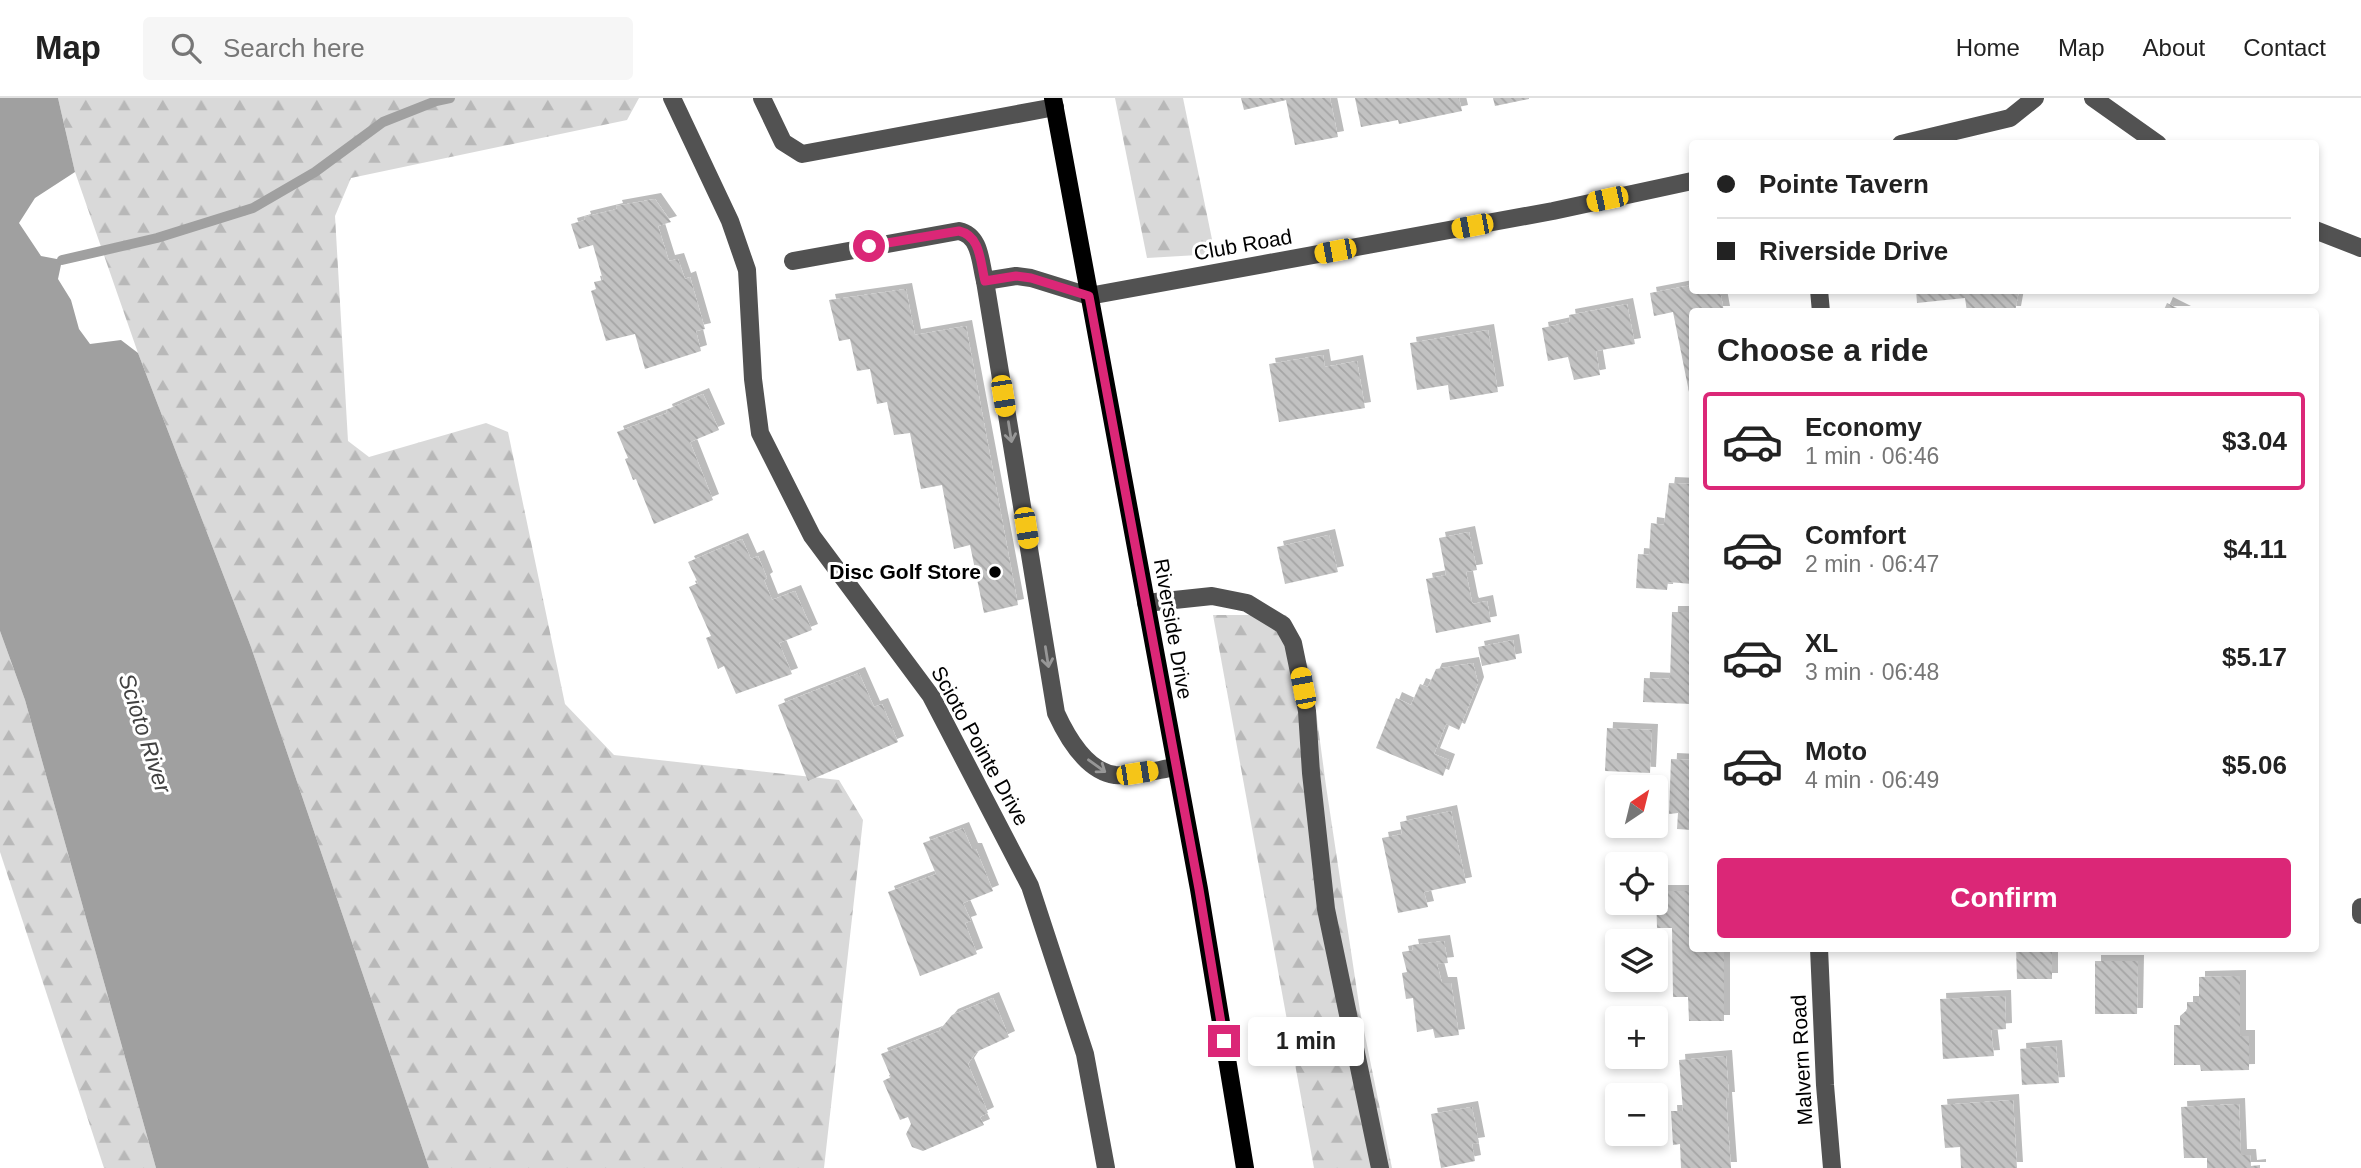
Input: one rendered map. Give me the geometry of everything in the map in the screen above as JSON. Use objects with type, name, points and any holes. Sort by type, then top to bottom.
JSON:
[{"type":"main road","name":"Riverside Drive","points":[[1054,103],[1199,889],[1245,1168]]},
{"type":"street","name":"Scioto Pointe Drive","points":[[672,98],[730,221],[747,270],[753,379],[760,433],[812,536],[931,696],[1030,886],[1085,1054],[1106,1168]]},
{"type":"street","points":[[762,98],[783,142],[802,153],[1054,103]]},
{"type":"street","points":[[1918,140],[2010,118],[2035,98]]},
{"type":"street","points":[[2093,98],[2152,140]]},
{"type":"street","name":"Club Road","points":[[1089,296],[1540,213],[1689,182]]},
{"type":"street","points":[[793,261],[959,231],[969,233],[976,240],[1056,713],[1074,745],[1104,772],[1118,776],[1175,767]]},
{"type":"street","points":[[2319,232],[2361,248]]},
{"type":"street","points":[[985,281],[1016,276],[1031,278],[1089,296]]},
{"type":"street","points":[[1146,603],[1212,596],[1247,603],[1283,625],[1293,643],[1307,711],[1326,909],[1380,1168]]},
{"type":"street","points":[[2361,907],[2361,915]]},
{"type":"street","name":"Malvern Road","points":[[1819,952],[1832,1168]]},
{"type":"green space","points":[[58,98],[639,98],[627,120],[351,178],[335,216],[348,441],[369,457],[486,423],[508,432],[565,704],[614,755],[839,780],[863,820],[824,1168],[429,1168],[251,647],[138,353],[75,172]]},
{"type":"green space","points":[[1115,98],[1183,98],[1215,254],[1147,258]]},
{"type":"green space","points":[[1213,615],[1286,615],[1311,674],[1360,1011],[1392,1168],[1314,1168]]},
{"type":"green space","points":[[0,631],[25,700],[156,1168],[104,1168],[0,852]]},
{"type":"water","name":"Scioto River","points":[[0,98],[58,98],[75,172],[35,198],[19,223],[41,256],[62,260],[58,279],[71,300],[79,329],[90,344],[121,340],[138,353],[251,647],[429,1168],[156,1168],[25,700],[0,631]]},
{"type":"building","points":[[1241,98],[1330,98],[1338,137],[1295,145],[1286,100],[1244,110]]},
{"type":"building","points":[[1355,98],[1459,98],[1462,111],[1399,124],[1398,120],[1361,127]]},
{"type":"building","points":[[1493,98],[1529,98],[1529,99],[1495,106]]},
{"type":"building","points":[[655,199],[671,222],[658,226],[669,261],[678,259],[685,279],[690,277],[705,329],[696,331],[701,351],[645,369],[635,334],[606,341],[591,291],[596,289],[594,282],[603,280],[593,245],[579,249],[571,224],[585,220],[584,217],[617,209],[616,206]]},
{"type":"building","points":[[1689,286],[1689,294],[1721,294],[1723,308],[1689,308],[1689,392],[1673,312],[1654,316],[1650,293]]},
{"type":"building","points":[[906,289],[915,335],[966,326],[1018,605],[984,613],[970,545],[954,549],[942,485],[921,489],[910,433],[894,435],[887,402],[877,404],[870,369],[857,371],[850,339],[839,341],[829,300]]},
{"type":"building","points":[[1916,294],[2018,294],[2016,308],[1966,308],[1965,298],[1917,303]]},
{"type":"building","points":[[1627,304],[1635,344],[1596,351],[1600,375],[1574,380],[1568,357],[1548,361],[1542,328],[1570,322],[1569,315]]},
{"type":"building","points":[[1488,330],[1498,392],[1450,400],[1448,385],[1417,390],[1410,343]]},
{"type":"building","points":[[1323,355],[1325,367],[1357,361],[1365,408],[1279,422],[1269,364]]},
{"type":"building","points":[[703,394],[719,430],[690,442],[713,500],[654,524],[636,479],[633,480],[625,459],[628,458],[617,432],[667,413],[666,410]]},
{"type":"building","points":[[1669,483],[1689,484],[1689,584],[1668,582],[1667,590],[1636,588],[1638,554],[1649,555],[1651,523],[1664,525]]},
{"type":"building","points":[[1469,532],[1477,570],[1466,572],[1472,602],[1487,601],[1491,622],[1436,633],[1426,579],[1446,575],[1439,538]]},
{"type":"building","points":[[1329,535],[1338,572],[1285,584],[1277,547]]},
{"type":"building","points":[[742,539],[751,559],[758,556],[772,600],[795,591],[812,630],[779,643],[792,674],[736,694],[724,666],[718,669],[706,638],[711,636],[689,587],[698,583],[688,562]]},
{"type":"building","points":[[1672,612],[1689,612],[1689,704],[1643,702],[1644,678],[1670,679]]},
{"type":"building","points":[[1513,640],[1516,659],[1482,666],[1478,647]]},
{"type":"building","points":[[1473,663],[1478,683],[1459,730],[1446,724],[1434,754],[1449,760],[1443,776],[1376,748],[1396,698],[1411,705],[1420,684],[1428,687],[1436,669]]},
{"type":"building","points":[[859,673],[874,707],[882,704],[898,742],[808,781],[778,705]]},
{"type":"building","points":[[1607,728],[1652,730],[1650,773],[1605,771]]},
{"type":"building","points":[[1671,759],[1689,760],[1689,830],[1677,829],[1678,813],[1669,814]]},
{"type":"building","points":[[1451,811],[1466,883],[1424,892],[1428,907],[1398,913],[1382,838],[1402,834],[1400,822]]},
{"type":"building","points":[[963,828],[972,849],[976,849],[993,891],[963,903],[971,921],[965,923],[977,954],[920,976],[888,892],[936,874],[923,843]]},
{"type":"building","points":[[1668,891],[1689,891],[1689,952],[1724,952],[1724,1021],[1689,1021],[1688,997],[1673,997],[1672,928],[1657,928],[1657,915],[1668,915]]},
{"type":"building","points":[[1444,941],[1448,963],[1437,964],[1442,983],[1451,983],[1459,1035],[1435,1038],[1433,1029],[1417,1032],[1413,998],[1406,999],[1402,973],[1407,972],[1402,952],[1413,950],[1412,945]]},
{"type":"building","points":[[2016,952],[2052,952],[2052,979],[2017,979]]},
{"type":"building","points":[[2095,961],[2138,961],[2137,1014],[2095,1014]]},
{"type":"building","points":[[2240,976],[2240,1036],[2249,1036],[2249,1070],[2201,1071],[2200,1065],[2174,1065],[2174,1025],[2180,1025],[2180,1016],[2187,1010],[2187,1002],[2199,1002],[2199,977]]},
{"type":"building","points":[[2005,996],[2006,1029],[1991,1030],[1994,1056],[1943,1059],[1940,999]]},
{"type":"building","points":[[993,998],[1009,1037],[976,1052],[968,1064],[988,1113],[980,1117],[984,1125],[923,1151],[912,1147],[906,1134],[911,1124],[908,1117],[900,1120],[883,1081],[891,1077],[881,1054],[939,1031],[952,1015]]},
{"type":"building","points":[[2056,1046],[2059,1083],[2022,1085],[2020,1049]]},
{"type":"building","points":[[1726,1056],[1731,1168],[1681,1168],[1680,1144],[1673,1145],[1671,1111],[1683,1111],[1679,1060]]},
{"type":"building","points":[[2013,1100],[2017,1168],[1961,1168],[1960,1147],[1945,1148],[1941,1105]]},
{"type":"building","points":[[2239,1104],[2241,1155],[2250,1155],[2251,1166],[2260,1165],[2260,1168],[2207,1168],[2207,1158],[2184,1158],[2181,1107]]},
{"type":"building","points":[[1472,1107],[1479,1143],[1472,1144],[1475,1161],[1441,1168],[1431,1114]]},
{"type":"waterway","points":[[62,260],[157,238],[253,208],[315,172],[383,122],[450,98]]},
{"type":"place","name":"Disc Golf Store","points":[[995,572]]},
{"type":"route","points":[[869,246],[946,232],[969,233],[976,240],[985,281],[1016,276],[1031,278],[1089,296],[1199,889],[1224,1041]]}]
